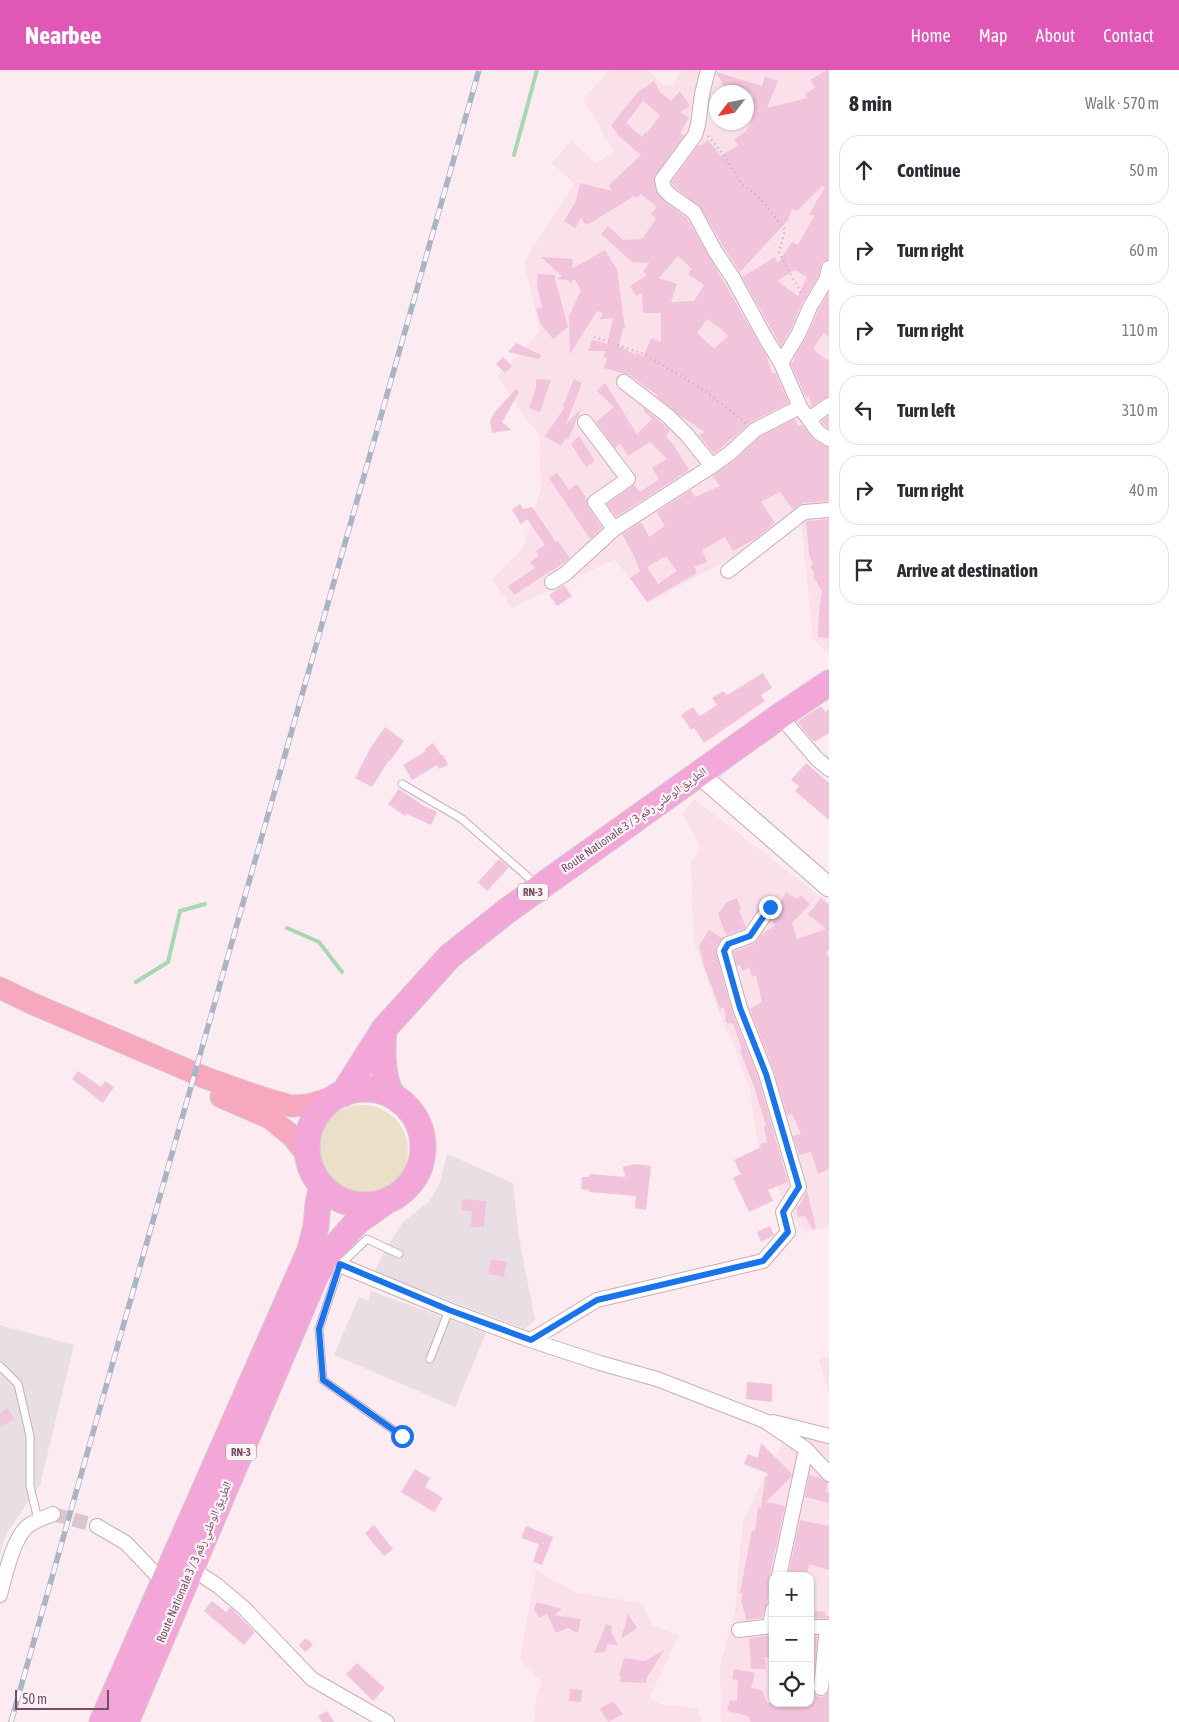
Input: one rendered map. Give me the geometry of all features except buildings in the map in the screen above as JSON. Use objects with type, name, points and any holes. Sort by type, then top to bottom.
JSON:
[{"type":"highway","name":"Route Nationale 3 / الطريق الوطني رقم 3","points":[[384,1029],[450,956],[508,910],[829,683]]},
{"type":"highway","name":"RN-3","points":[[340,1095],[384,1029]]},
{"type":"highway","points":[[384,1029],[382,1049],[384,1069],[392,1094],[401,1102],[415,1118],[422,1137],[423,1157],[416,1176],[403,1192],[385,1202],[372,1205],[358,1205],[345,1202],[332,1195],[322,1186],[313,1172],[308,1156],[309,1133],[313,1122],[320,1112],[340,1095],[355,1090],[379,1091],[391,1095],[401,1102]]},
{"type":"highway","name":"Route Nationale 3 / الطريق الوطني رقم 3","points":[[102,1722],[310,1250],[322,1186]]},
{"type":"highway","name":"Route Nationale 3 / الطريق الوطني رقم 3","points":[[126,1722],[316,1275],[332,1262],[356,1222],[385,1202]]},
{"type":"main road","points":[[698,774],[829,887]]},
{"type":"main road","points":[[0,988],[31,1004],[178,1066],[260,1098],[292,1106],[308,1105],[340,1095]]},
{"type":"main road","points":[[0,1003],[24,1015],[270,1118],[292,1136],[308,1156]]},
{"type":"street","points":[[708,70],[695,135],[662,180],[662,184],[670,195],[694,212],[715,251],[733,278],[764,338],[781,363],[800,407],[818,432],[829,439]]},
{"type":"street","points":[[781,363],[799,333],[810,307],[826,280],[829,268]]},
{"type":"street","points":[[624,382],[668,416],[687,435],[712,466]]},
{"type":"street","points":[[809,419],[829,405]]},
{"type":"street","points":[[552,582],[566,574],[614,529],[712,466],[730,453],[755,430],[800,407]]},
{"type":"street","points":[[585,422],[628,479],[595,502],[614,529]]},
{"type":"street","points":[[728,571],[804,512],[829,510]]},
{"type":"street","points":[[780,716],[829,769]]},
{"type":"street","points":[[818,759],[829,750]]},
{"type":"street","points":[[531,1340],[597,1300],[763,1261],[788,1232],[783,1212],[799,1187],[766,1074],[740,1008],[724,951],[728,944],[750,936],[770,907]]},
{"type":"street","points":[[332,1262],[449,1310],[531,1340],[600,1363],[657,1379],[765,1421],[829,1436]]},
{"type":"street","points":[[765,1421],[806,1449],[829,1474]]},
{"type":"street","points":[[781,1572],[806,1449]]},
{"type":"street","points":[[0,1595],[13,1550],[26,1528],[38,1520],[53,1514]]},
{"type":"street","points":[[97,1526],[126,1543],[163,1582]]},
{"type":"street","points":[[191,1568],[218,1586],[244,1608],[312,1679],[387,1722]]},
{"type":"street","points":[[739,1630],[769,1626]]},
{"type":"street","points":[[814,1627],[828,1627],[820,1688]]},
{"type":"lane","points":[[402,784],[462,819],[540,887]]},
{"type":"lane","points":[[399,1254],[367,1239],[332,1262],[319,1329],[323,1380],[402,1436]]},
{"type":"lane","points":[[430,1359],[449,1310]]},
{"type":"lane","points":[[0,1366],[18,1384],[30,1436],[30,1486],[38,1520]]},
{"type":"path","points":[[698,125],[714,143],[739,180],[765,204],[785,230],[779,252],[810,307]]},
{"type":"path","points":[[594,337],[644,354],[705,391],[755,430]]},
{"type":"shaded area","points":[[610,70],[649,70],[661,84],[670,86],[681,70],[829,70],[829,653],[813,639],[801,521],[648,603],[615,559],[512,608],[492,579],[523,548],[541,488],[540,436],[525,418],[498,376],[540,331],[524,262],[574,183],[552,163],[571,141],[596,163],[614,151],[583,99]]},
{"type":"shaded area","points":[[694,799],[829,903],[829,1227],[803,1233],[767,1169],[758,1144],[750,1090],[694,943],[691,864],[700,847],[683,814]]},
{"type":"shaded area","points":[[362,1105],[380,1109],[394,1119],[404,1133],[408,1151],[404,1169],[394,1183],[380,1193],[362,1197],[344,1193],[330,1183],[320,1169],[316,1151],[320,1133],[330,1119],[344,1109]]},
{"type":"shaded area","points":[[447,1154],[513,1183],[519,1238],[535,1320],[525,1329],[374,1272],[388,1245],[404,1221],[429,1202],[440,1182]]},
{"type":"shaded area","points":[[371,1291],[486,1333],[455,1407],[334,1355],[359,1297],[368,1301]]},
{"type":"shaded area","points":[[0,1325],[74,1345],[40,1485],[6,1534],[0,1554]]},
{"type":"shaded area","points":[[829,1357],[829,1392],[828,1392],[819,1359]]},
{"type":"shaded area","points":[[784,1415],[829,1430],[829,1722],[721,1722],[720,1665],[735,1611],[743,1522],[764,1477],[783,1444]]},
{"type":"shaded area","points":[[536,1570],[575,1592],[641,1603],[653,1626],[679,1635],[649,1698],[660,1704],[696,1708],[701,1722],[534,1722],[537,1693],[542,1683],[520,1660]]},
{"type":"waterway","points":[[514,155],[537,70]]},
{"type":"waterway","points":[[136,982],[168,962],[180,911],[205,904]]},
{"type":"waterway","points":[[287,928],[319,942],[342,972]]},
{"type":"tunnel","points":[[53,1514],[97,1526]]},
{"type":"railway","points":[[11,1722],[479,70]]},
{"type":"route","points":[[402,1436],[323,1380],[319,1329],[340,1264],[449,1310],[531,1340],[597,1300],[763,1261],[788,1232],[783,1212],[799,1187],[766,1074],[740,1008],[724,951],[728,944],[750,936],[770,907]]}]
